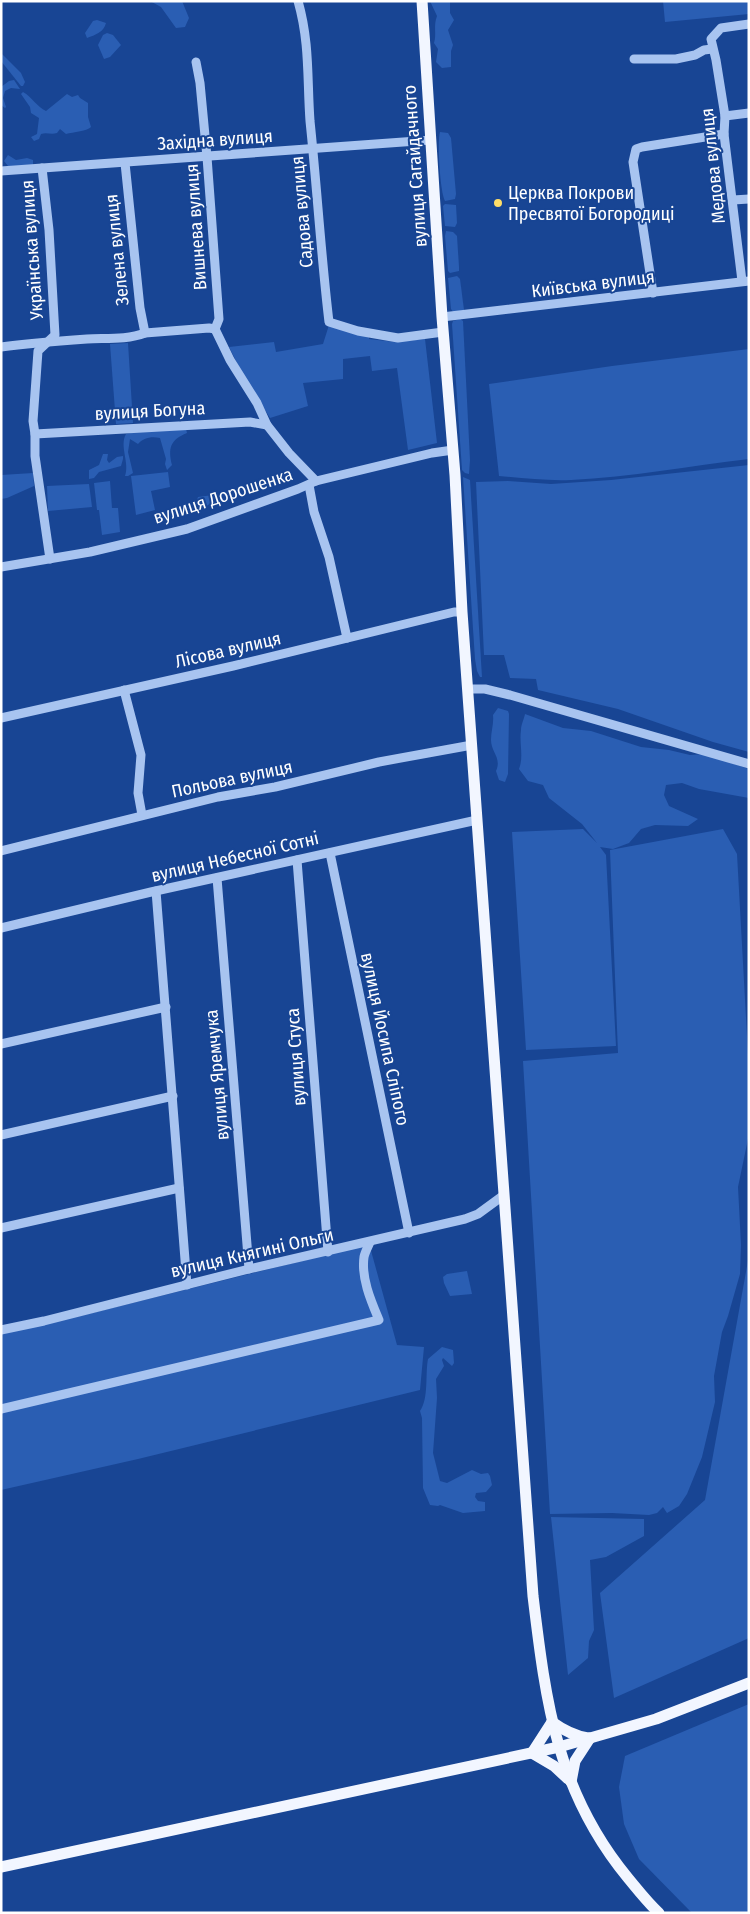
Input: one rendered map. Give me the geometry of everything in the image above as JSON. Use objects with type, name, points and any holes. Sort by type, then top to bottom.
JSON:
[{"type":"main road","name":"вулиця Сагайдачного","points":[[422,1],[442,317],[453,450],[462,612],[533,1596],[544,1687],[559,1747],[584,1813],[611,1855],[659,1913]]},
{"type":"main road","points":[[1,1867],[559,1747],[656,1719],[749,1684]]},
{"type":"main road","points":[[532,1753],[552,1722],[580,1736],[590,1738]]},
{"type":"main road","points":[[571,1782],[575,1761],[590,1738]]},
{"type":"main road","points":[[532,1753],[554,1766],[571,1782]]},
{"type":"street","name":"Садова вулиця","points":[[298,1],[304,21],[310,120],[329,322],[379,336],[398,338],[443,331]]},
{"type":"street","points":[[634,59],[676,59],[695,56],[704,50],[712,49],[711,39],[722,28],[749,24]]},
{"type":"street","name":"Медова вулиця","points":[[712,49],[716,60],[725,116],[724,134],[746,281]]},
{"type":"street","name":"Вишнева вулиця","points":[[196,62],[200,83],[207,157],[219,319],[215,329]]},
{"type":"street","points":[[725,116],[749,113]]},
{"type":"street","points":[[653,293],[633,162],[636,149],[724,134]]},
{"type":"street","name":"Західна вулиця","points":[[1,171],[430,140]]},
{"type":"street","name":"Зелена вулиця","points":[[125,163],[139,299],[145,333]]},
{"type":"street","name":"Українська вулиця","points":[[42,168],[49,230],[55,334],[38,350],[32,421],[35,434],[35,456],[50,559]]},
{"type":"street","points":[[733,200],[749,199]]},
{"type":"street","name":"Київська вулиця","points":[[442,317],[746,281]]},
{"type":"street","points":[[1,347],[119,338],[145,333],[215,329],[230,360],[257,403],[267,426],[313,483],[314,512],[329,557],[347,638]]},
{"type":"street","name":"вулиця Богуна","points":[[35,434],[250,422],[267,426]]},
{"type":"street","name":"вулиця Дорошенка","points":[[1,567],[90,552],[187,529],[313,483],[423,455],[453,450]]},
{"type":"street","name":"Лісова вулиця","points":[[1,718],[454,612],[462,612]]},
{"type":"street","points":[[468,688],[510,695],[749,764]]},
{"type":"street","points":[[124,690],[141,756],[138,793],[142,815]]},
{"type":"street","name":"Польова вулиця","points":[[1,851],[218,797],[276,787],[379,762],[472,745]]},
{"type":"street","name":"вулиця Небесної Сотні","points":[[1,928],[156,891],[477,820]]},
{"type":"street","name":"вулиця Йосипа Сліпого","points":[[330,853],[409,1233]]},
{"type":"street","name":"вулиця Стуса","points":[[297,860],[328,1252]]},
{"type":"street","name":"вулиця Яремчука","points":[[217,878],[249,1269]]},
{"type":"street","points":[[156,891],[187,1285]]},
{"type":"street","points":[[1,1044],[166,1007]]},
{"type":"street","points":[[1,1135],[173,1096]]},
{"type":"street","points":[[1,1228],[179,1188]]},
{"type":"street","name":"вулиця Княгині Ольги","points":[[1,1330],[44,1321],[249,1269],[465,1220],[482,1211],[504,1195]]},
{"type":"street","points":[[1,1410],[379,1320],[370,1297],[365,1275],[364,1257],[370,1242]]},
{"type":"shaded area","points":[[150,1],[182,1],[189,18],[185,27],[176,28],[161,7]]},
{"type":"shaded area","points":[[430,1],[450,2],[450,13],[454,20],[448,30],[453,45],[451,67],[442,68],[436,62],[438,49],[434,43],[437,16]]},
{"type":"shaded area","points":[[663,1],[749,1],[749,14],[665,22]]},
{"type":"shaded area","points":[[97,20],[106,23],[105,26],[99,33],[87,38],[85,33],[93,21]]},
{"type":"shaded area","points":[[107,33],[113,35],[121,45],[110,57],[104,59],[98,45],[103,35]]},
{"type":"shaded area","points":[[1,53],[21,73],[25,82],[23,86],[21,86],[1,61]]},
{"type":"shaded area","points":[[14,80],[20,89],[11,88],[5,91],[3,98],[5,108],[1,105],[1,87]]},
{"type":"shaded area","points":[[23,92],[46,111],[67,94],[72,97],[78,95],[88,103],[88,117],[91,127],[66,134],[60,129],[57,133],[41,134],[39,139],[34,141],[31,137],[37,134],[39,118],[31,113],[30,107],[21,94]]},
{"type":"shaded area","points":[[440,132],[448,133],[451,138],[456,194],[455,199],[445,201],[440,167]]},
{"type":"shaded area","points":[[8,155],[16,160],[27,158],[33,160],[33,165],[21,168],[8,166],[4,161]]},
{"type":"shaded area","points":[[445,204],[456,205],[457,223],[455,227],[445,226],[443,206]]},
{"type":"shaded area","points":[[446,231],[453,232],[457,236],[459,271],[450,273],[448,271]]},
{"type":"shaded area","points":[[457,276],[460,279],[464,310],[454,313],[451,309],[448,278]]},
{"type":"shaded area","points":[[460,319],[463,321],[470,460],[469,474],[462,470],[452,324],[453,321]]},
{"type":"shaded area","points":[[329,325],[369,336],[369,339],[395,342],[425,339],[437,443],[408,450],[397,368],[372,371],[370,356],[343,359],[343,379],[303,383],[308,406],[270,418],[229,347],[274,342],[276,352],[323,344]]},
{"type":"shaded area","points":[[128,343],[133,423],[116,424],[110,344]]},
{"type":"shaded area","points":[[749,349],[749,459],[593,479],[553,480],[499,476],[489,384]]},
{"type":"shaded area","points":[[186,429],[187,433],[177,439],[172,445],[170,454],[172,465],[167,470],[160,438],[148,438],[138,444],[130,439],[128,452],[133,473],[125,476],[124,439],[126,434],[141,431]]},
{"type":"shaded area","points":[[103,454],[108,454],[107,460],[109,463],[117,457],[123,456],[121,466],[99,472],[94,478],[89,479],[89,470],[99,465]]},
{"type":"shaded area","points":[[749,465],[749,752],[713,742],[618,709],[538,690],[536,679],[510,678],[504,655],[484,655],[476,482],[508,481],[551,484],[611,480]]},
{"type":"shaded area","points":[[168,472],[170,487],[151,491],[155,510],[136,515],[131,476]]},
{"type":"shaded area","points":[[33,473],[34,486],[1,499],[1,475]]},
{"type":"shaded area","points":[[463,477],[470,480],[482,677],[480,677],[477,671],[475,659]]},
{"type":"shaded area","points":[[110,481],[112,508],[118,508],[120,532],[102,535],[94,483]]},
{"type":"shaded area","points":[[89,484],[92,507],[48,511],[47,486]]},
{"type":"shaded area","points":[[213,495],[215,500],[204,508],[189,515],[183,512],[183,506],[194,504],[198,497]]},
{"type":"shaded area","points":[[498,708],[508,711],[509,714],[508,774],[505,782],[499,780],[496,771],[498,762],[491,744],[493,715]]},
{"type":"shaded area","points":[[525,714],[563,728],[591,731],[641,747],[669,750],[690,755],[705,754],[749,769],[749,798],[699,789],[682,783],[666,785],[664,795],[669,806],[698,819],[688,826],[655,825],[641,829],[629,843],[613,849],[600,847],[606,855],[616,1046],[526,1050],[512,832],[583,829],[597,843],[582,824],[549,798],[543,785],[528,781],[519,769],[521,759],[521,728]]},
{"type":"shaded area","points":[[723,829],[737,854],[749,1072],[749,1134],[738,1187],[741,1245],[740,1274],[722,1332],[714,1376],[715,1402],[702,1457],[687,1494],[679,1506],[667,1513],[663,1507],[657,1513],[649,1515],[612,1513],[550,1514],[523,1061],[618,1053],[610,850]]},
{"type":"shaded area","points":[[362,1246],[370,1247],[397,1345],[424,1347],[420,1390],[138,1459],[1,1490],[1,1334]]},
{"type":"shaded area","points":[[749,1255],[749,1638],[614,1698],[600,1593],[705,1500]]},
{"type":"shaded area","points":[[467,1271],[472,1294],[450,1296],[443,1277],[447,1274]]},
{"type":"shaded area","points":[[442,1347],[453,1350],[454,1363],[452,1366],[443,1358],[444,1366],[436,1379],[437,1398],[433,1453],[440,1481],[447,1483],[472,1470],[481,1474],[488,1473],[492,1485],[486,1492],[476,1493],[475,1497],[478,1501],[485,1502],[485,1511],[463,1513],[440,1505],[430,1505],[423,1488],[422,1418],[420,1411],[425,1400],[428,1359]]},
{"type":"shaded area","points":[[551,1517],[644,1519],[644,1536],[606,1557],[590,1560],[594,1630],[589,1641],[588,1658],[568,1675]]},
{"type":"shaded area","points":[[749,1704],[749,1913],[692,1913],[639,1859],[624,1824],[619,1787],[625,1756]]},
{"type":"place","name":"Церква Покрови Пресвятої Богородиці","points":[[498,203]]}]
